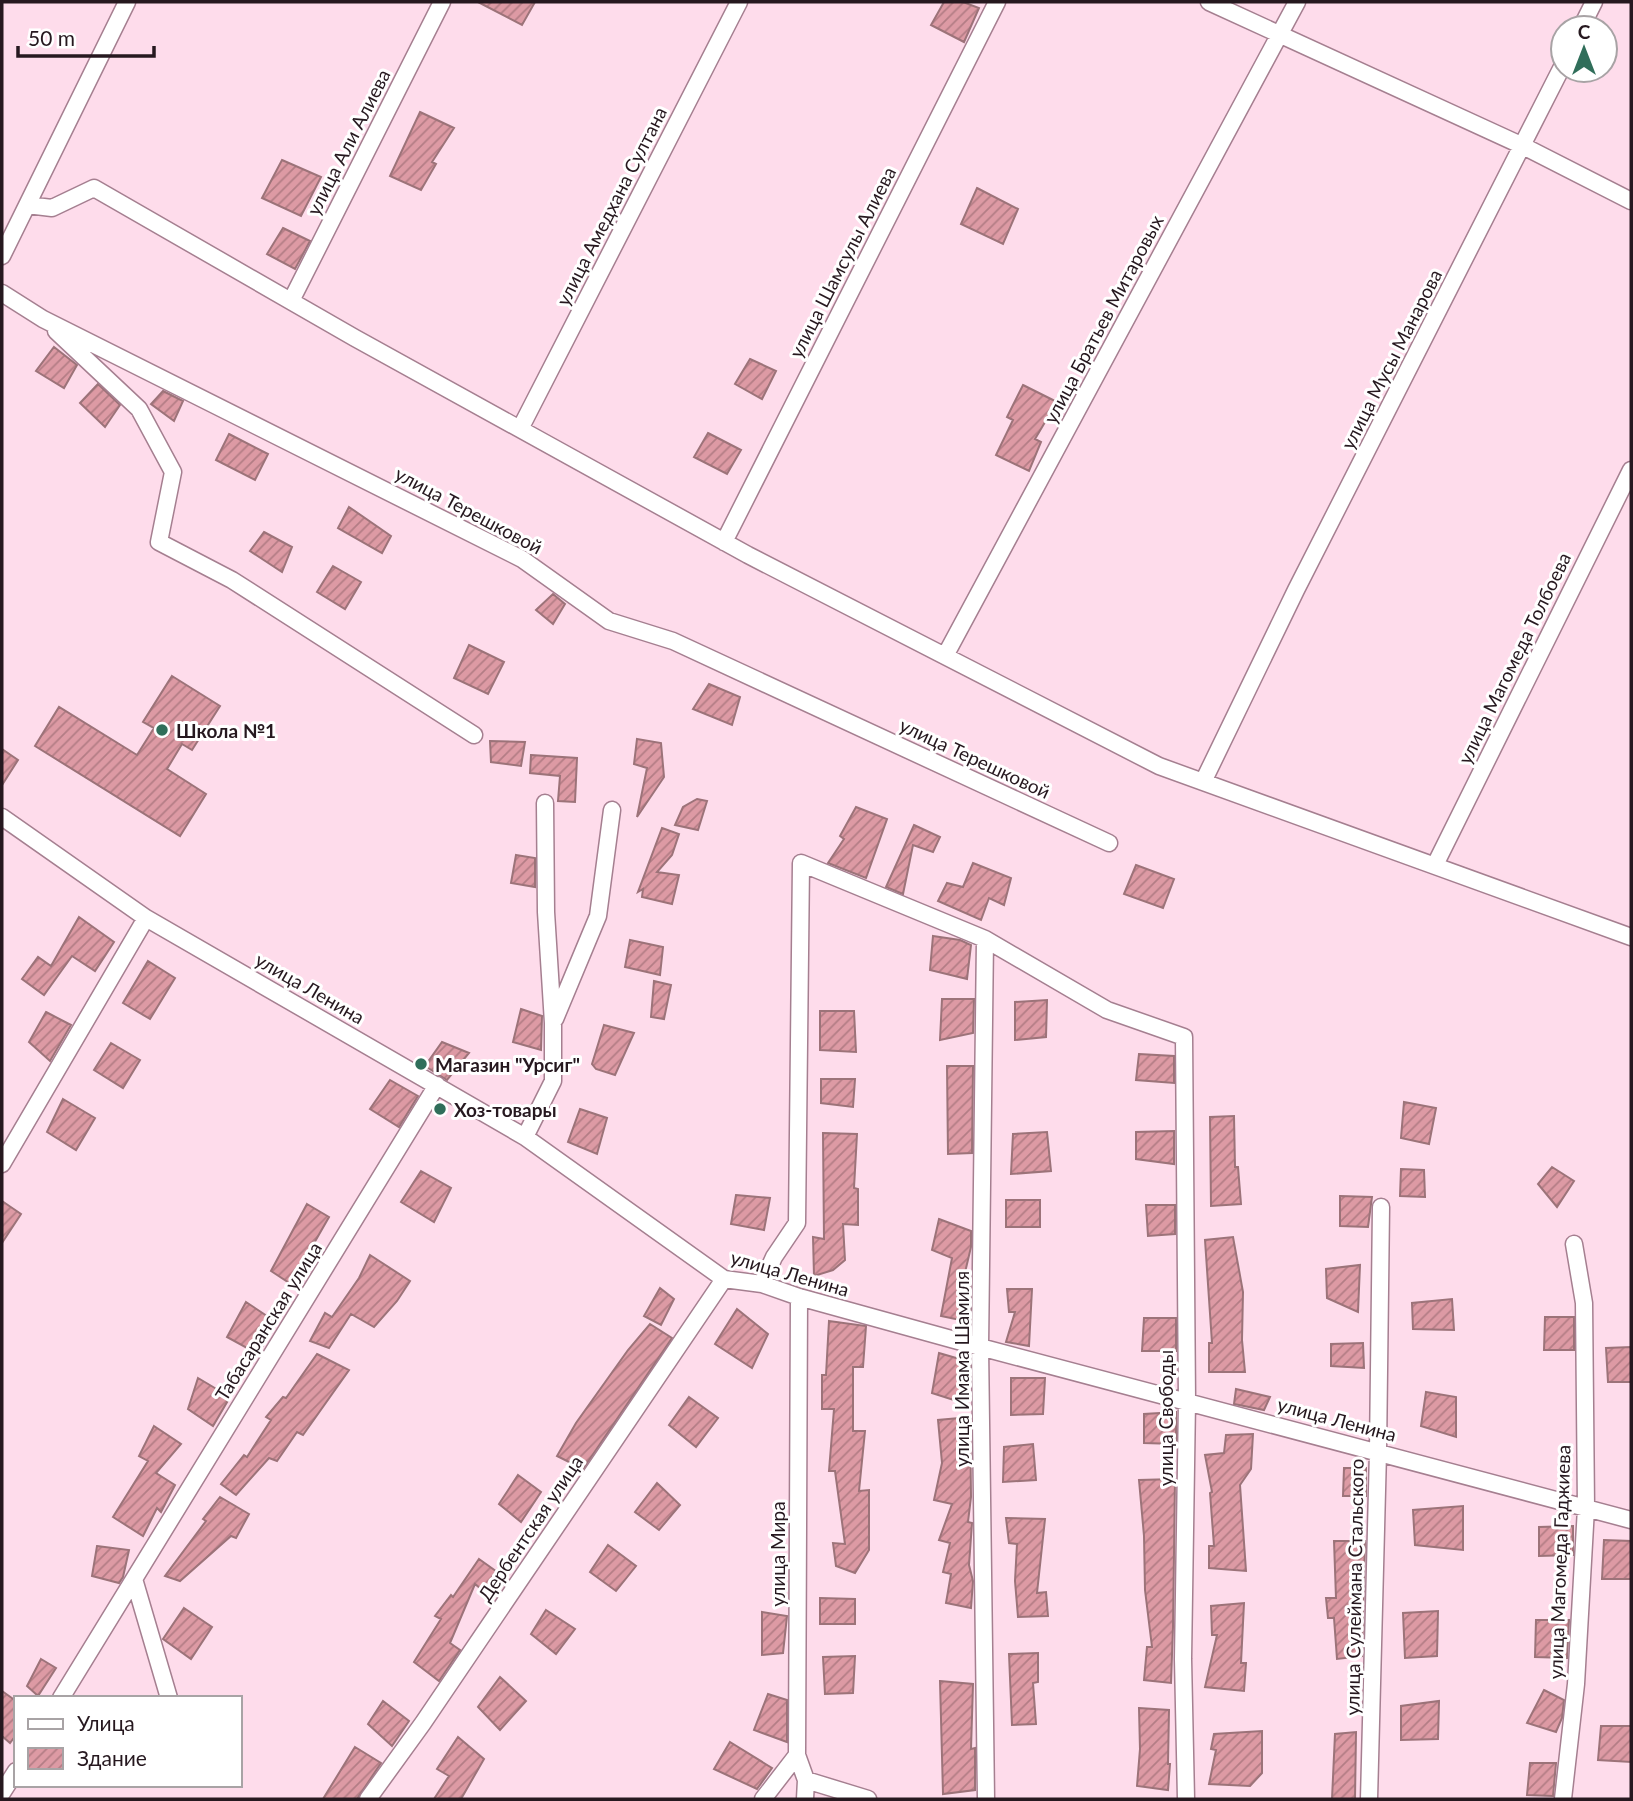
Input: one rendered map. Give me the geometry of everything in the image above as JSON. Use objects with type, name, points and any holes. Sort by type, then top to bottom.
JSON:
[{"type":"street","points":[[2,256],[127,2]]},
{"type":"street","name":"улица Али Алиева","points":[[291,301],[442,2]]},
{"type":"street","name":"улица Амедхана Султана","points":[[520,429],[739,2]]},
{"type":"street","name":"улица Шамсулы Алиева","points":[[724,542],[997,2]]},
{"type":"street","points":[[1209,2],[1524,146],[1631,201]]},
{"type":"street","name":"улица Братьев Митаровых","points":[[945,656],[1297,2]]},
{"type":"street","name":"улица Мусы Манарова","points":[[1203,782],[1296,590],[1554,84]]},
{"type":"street","points":[[27,205],[52,208],[94,188],[724,542],[1159,766],[1631,937]]},
{"type":"street","name":"улица Терешковой","points":[[2,293],[43,319],[522,559],[609,621],[673,641],[1110,843]]},
{"type":"street","points":[[43,319],[139,410],[173,472],[159,542],[232,580],[474,735]]},
{"type":"street","name":"улица Магомеда Толбоева","points":[[1435,865],[1631,470]]},
{"type":"street","points":[[525,1136],[553,1081],[553,1023],[546,912],[545,803]]},
{"type":"street","points":[[553,1023],[598,916],[611,810]]},
{"type":"street","name":"улица Ленина","points":[[2,817],[146,918],[525,1136],[724,1279],[762,1284],[981,1348],[1631,1520]]},
{"type":"street","points":[[762,1284],[775,1257],[797,1223],[800,863],[985,939]]},
{"type":"street","points":[[2,1164],[146,918]]},
{"type":"street","name":"улица Свободы","points":[[985,939],[1107,1010],[1184,1037],[1187,1401],[1183,1659],[1185,1799]]},
{"type":"street","name":"улица Имама Шамиля","points":[[985,939],[981,1348],[986,1799]]},
{"type":"street","name":"Табасаранская улица","points":[[62,1696],[438,1084]]},
{"type":"street","name":"улица Сулеймана Стальского","points":[[1369,1799],[1381,1207]]},
{"type":"street","name":"улица Магомеда Гаджиева","points":[[1563,1799],[1576,1684],[1586,1508],[1584,1303],[1574,1244]]},
{"type":"street","name":"Дербентская улица","points":[[368,1799],[423,1723],[724,1279]]},
{"type":"street","name":"улица Мира","points":[[797,1755],[799,1297]]},
{"type":"street","points":[[134,1578],[168,1696]]},
{"type":"street","points":[[797,1755],[806,1780],[805,1799]]},
{"type":"street","points":[[763,1799],[797,1755]]},
{"type":"street","points":[[2,1794],[14,1774]]},
{"type":"street","points":[[806,1780],[868,1799]]},
{"type":"building","points":[[478,2],[535,2],[522,25]]},
{"type":"building","points":[[944,2],[963,2],[979,8],[964,42],[931,25]]},
{"type":"building","points":[[420,112],[454,128],[432,162],[436,164],[421,190],[390,176]]},
{"type":"building","points":[[282,160],[321,177],[301,216],[262,198]]},
{"type":"building","points":[[977,188],[1018,209],[1003,244],[961,224]]},
{"type":"building","points":[[283,228],[310,241],[295,269],[267,254]]},
{"type":"building","points":[[54,347],[77,365],[64,388],[36,371]]},
{"type":"building","points":[[750,359],[776,371],[762,399],[735,384]]},
{"type":"building","points":[[98,384],[120,405],[105,427],[80,403]]},
{"type":"building","points":[[1023,385],[1057,402],[1035,439],[1041,442],[1029,471],[996,455],[1013,420],[1007,417]]},
{"type":"building","points":[[163,391],[183,401],[174,421],[151,404]]},
{"type":"building","points":[[708,433],[741,450],[727,474],[694,457]]},
{"type":"building","points":[[229,434],[268,454],[255,480],[216,460]]},
{"type":"building","points":[[349,507],[391,536],[382,553],[338,528]]},
{"type":"building","points":[[264,532],[292,547],[282,572],[250,551]]},
{"type":"building","points":[[333,566],[361,582],[345,609],[317,592]]},
{"type":"building","points":[[553,594],[565,604],[553,624],[536,610]]},
{"type":"building","points":[[469,645],[504,662],[488,694],[454,678]]},
{"type":"building","points":[[172,676],[220,706],[192,750],[182,744],[167,769],[206,794],[180,836],[35,746],[59,707],[137,755],[154,728],[143,722]]},
{"type":"building","points":[[709,684],[740,697],[732,725],[693,709]]},
{"type":"building","points":[[637,739],[661,743],[664,777],[637,817],[647,768],[634,764]]},
{"type":"building","points":[[490,741],[525,742],[521,766],[491,762]]},
{"type":"building","points":[[2,749],[18,760],[2,785]]},
{"type":"building","points":[[531,755],[577,758],[575,802],[558,801],[560,776],[530,773]]},
{"type":"building","points":[[697,799],[707,801],[698,830],[675,825],[683,807]]},
{"type":"building","points":[[856,807],[887,819],[866,878],[828,863],[844,839],[840,836]]},
{"type":"building","points":[[914,825],[940,837],[933,852],[913,845],[903,894],[886,887]]},
{"type":"building","points":[[662,828],[679,834],[672,855],[657,872],[679,875],[672,904],[642,897],[643,889],[638,892]]},
{"type":"building","points":[[516,855],[535,858],[535,887],[511,883]]},
{"type":"building","points":[[973,863],[1011,878],[1004,905],[989,898],[981,920],[938,901],[947,883],[963,887]]},
{"type":"building","points":[[1136,865],[1174,879],[1163,908],[1124,894]]},
{"type":"building","points":[[79,917],[114,942],[95,971],[72,956],[44,995],[22,979],[38,957],[51,966]]},
{"type":"building","points":[[933,936],[960,940],[971,945],[967,979],[930,970]]},
{"type":"building","points":[[630,940],[663,947],[660,975],[625,967]]},
{"type":"building","points":[[148,961],[175,978],[150,1019],[123,1003]]},
{"type":"building","points":[[654,981],[671,985],[664,1019],[651,1017]]},
{"type":"building","points":[[942,999],[974,999],[973,1033],[940,1040]]},
{"type":"building","points":[[1047,1000],[1046,1037],[1015,1040],[1015,1002]]},
{"type":"building","points":[[521,1009],[542,1016],[541,1050],[513,1042]]},
{"type":"building","points":[[820,1011],[854,1011],[856,1052],[820,1050]]},
{"type":"building","points":[[46,1012],[71,1025],[50,1061],[29,1042]]},
{"type":"building","points":[[604,1025],[634,1033],[615,1075],[596,1069],[592,1064]]},
{"type":"building","points":[[442,1042],[469,1053],[447,1080],[425,1066]]},
{"type":"building","points":[[111,1043],[140,1060],[123,1088],[94,1070]]},
{"type":"building","points":[[1139,1054],[1174,1056],[1174,1083],[1136,1080]]},
{"type":"building","points":[[947,1066],[973,1066],[972,1153],[948,1154]]},
{"type":"building","points":[[821,1079],[855,1079],[853,1107],[821,1103]]},
{"type":"building","points":[[390,1080],[418,1096],[399,1127],[370,1109]]},
{"type":"building","points":[[63,1099],[95,1118],[76,1150],[47,1132]]},
{"type":"building","points":[[1404,1102],[1436,1108],[1429,1144],[1401,1138]]},
{"type":"building","points":[[580,1109],[607,1118],[597,1154],[568,1142]]},
{"type":"building","points":[[1234,1116],[1235,1167],[1238,1167],[1241,1204],[1211,1206],[1210,1117]]},
{"type":"building","points":[[1174,1131],[1174,1164],[1136,1159],[1136,1132]]},
{"type":"building","points":[[1047,1132],[1051,1171],[1011,1174],[1013,1134]]},
{"type":"building","points":[[823,1133],[857,1134],[854,1188],[858,1189],[858,1225],[843,1224],[845,1260],[833,1270],[814,1276],[813,1237],[824,1239]]},
{"type":"building","points":[[1552,1167],[1574,1181],[1557,1207],[1538,1184]]},
{"type":"building","points":[[1401,1169],[1424,1170],[1425,1197],[1400,1196]]},
{"type":"building","points":[[421,1171],[451,1188],[434,1222],[401,1202]]},
{"type":"building","points":[[736,1195],[770,1198],[764,1230],[731,1224]]},
{"type":"building","points":[[1340,1196],[1372,1197],[1368,1227],[1340,1226]]},
{"type":"building","points":[[1006,1200],[1040,1200],[1040,1227],[1006,1227]]},
{"type":"building","points":[[2,1201],[21,1214],[2,1243]]},
{"type":"building","points":[[307,1204],[329,1217],[309,1252],[315,1256],[297,1288],[271,1271]]},
{"type":"building","points":[[1146,1205],[1175,1205],[1175,1234],[1148,1236]]},
{"type":"building","points":[[939,1219],[971,1231],[971,1247],[963,1281],[970,1284],[970,1322],[941,1316],[952,1258],[932,1250]]},
{"type":"building","points":[[1233,1237],[1243,1292],[1242,1340],[1245,1372],[1209,1372],[1209,1343],[1212,1343],[1205,1240]]},
{"type":"building","points":[[370,1255],[410,1281],[397,1301],[374,1327],[351,1314],[329,1348],[310,1341],[325,1313],[332,1317],[359,1278]]},
{"type":"building","points":[[1360,1265],[1358,1312],[1327,1298],[1326,1269]]},
{"type":"building","points":[[660,1288],[674,1299],[661,1325],[644,1316]]},
{"type":"building","points":[[1007,1289],[1032,1289],[1029,1346],[1006,1342],[1015,1312],[1009,1312]]},
{"type":"building","points":[[1452,1299],[1454,1330],[1413,1329],[1412,1303]]},
{"type":"building","points":[[246,1302],[276,1322],[258,1354],[227,1337]]},
{"type":"building","points":[[737,1309],[768,1334],[752,1368],[715,1344]]},
{"type":"building","points":[[1545,1317],[1574,1317],[1574,1350],[1544,1350]]},
{"type":"building","points":[[1144,1318],[1176,1318],[1176,1351],[1142,1351]]},
{"type":"building","points":[[829,1321],[866,1326],[863,1367],[853,1367],[853,1431],[865,1431],[859,1491],[869,1490],[869,1550],[855,1573],[836,1566],[833,1543],[845,1544],[835,1471],[829,1471],[834,1409],[822,1409],[822,1375],[826,1375]]},
{"type":"building","points":[[650,1324],[672,1338],[583,1469],[557,1456],[576,1423]]},
{"type":"building","points":[[1363,1343],[1364,1368],[1331,1366],[1331,1344]]},
{"type":"building","points":[[1631,1347],[1631,1382],[1608,1382],[1606,1348]]},
{"type":"building","points":[[939,1353],[970,1362],[970,1377],[963,1403],[932,1393]]},
{"type":"building","points":[[317,1354],[349,1370],[303,1435],[297,1432],[277,1461],[269,1458],[236,1495],[221,1484],[244,1455],[247,1457],[271,1420],[266,1417],[283,1397],[286,1398]]},
{"type":"building","points":[[198,1378],[230,1397],[213,1426],[188,1409]]},
{"type":"building","points":[[1011,1378],[1045,1378],[1043,1414],[1011,1415]]},
{"type":"building","points":[[1236,1389],[1270,1397],[1264,1410],[1234,1404]]},
{"type":"building","points":[[1426,1392],[1456,1397],[1456,1437],[1421,1426]]},
{"type":"building","points":[[689,1397],[718,1418],[696,1447],[669,1425]]},
{"type":"building","points":[[1176,1412],[1176,1444],[1144,1443],[1144,1414]]},
{"type":"building","points":[[970,1417],[971,1497],[968,1522],[972,1523],[969,1565],[973,1581],[971,1608],[946,1603],[951,1574],[943,1572],[950,1543],[939,1540],[952,1504],[934,1500],[942,1463],[938,1420]]},
{"type":"building","points":[[154,1426],[181,1444],[156,1473],[175,1485],[161,1512],[157,1508],[143,1536],[113,1517],[148,1461],[139,1456]]},
{"type":"building","points":[[1253,1434],[1251,1469],[1240,1485],[1246,1571],[1209,1568],[1209,1546],[1214,1546],[1212,1492],[1205,1455],[1224,1453],[1226,1435]]},
{"type":"building","points":[[1033,1444],[1036,1480],[1003,1482],[1004,1447]]},
{"type":"building","points":[[1344,1468],[1366,1468],[1366,1496],[1343,1496]]},
{"type":"building","points":[[518,1475],[541,1492],[521,1522],[499,1504]]},
{"type":"building","points":[[1175,1479],[1171,1683],[1144,1680],[1147,1647],[1152,1647],[1145,1590],[1139,1480]]},
{"type":"building","points":[[657,1483],[680,1505],[659,1530],[635,1512]]},
{"type":"building","points":[[220,1497],[249,1514],[236,1538],[231,1536],[180,1581],[165,1576],[206,1521],[203,1519]]},
{"type":"building","points":[[1463,1506],[1463,1550],[1415,1545],[1413,1510]]},
{"type":"building","points":[[1006,1518],[1045,1519],[1037,1593],[1046,1592],[1048,1616],[1018,1617],[1015,1581],[1017,1544],[1009,1543]]},
{"type":"building","points":[[1573,1526],[1573,1555],[1539,1556],[1539,1527]]},
{"type":"building","points":[[1604,1540],[1631,1541],[1631,1579],[1602,1579]]},
{"type":"building","points":[[1334,1541],[1365,1541],[1362,1656],[1337,1659],[1334,1618],[1328,1618],[1326,1598],[1336,1598]]},
{"type":"building","points":[[608,1545],[636,1566],[616,1591],[590,1572]]},
{"type":"building","points":[[97,1546],[129,1550],[119,1583],[92,1576]]},
{"type":"building","points":[[479,1559],[507,1579],[493,1599],[475,1584],[450,1643],[460,1650],[439,1681],[414,1662],[441,1619],[435,1616],[451,1595],[453,1597]]},
{"type":"building","points":[[820,1598],[855,1599],[855,1624],[820,1624]]},
{"type":"building","points":[[1244,1603],[1241,1663],[1246,1663],[1244,1691],[1205,1687],[1217,1635],[1212,1635],[1211,1606]]},
{"type":"building","points":[[184,1608],[212,1627],[191,1659],[163,1639]]},
{"type":"building","points":[[546,1610],[575,1629],[556,1654],[531,1634]]},
{"type":"building","points":[[1438,1611],[1437,1656],[1405,1658],[1403,1613]]},
{"type":"building","points":[[762,1612],[787,1616],[783,1653],[762,1655]]},
{"type":"building","points":[[1536,1620],[1569,1620],[1567,1658],[1535,1657]]},
{"type":"building","points":[[1038,1653],[1038,1682],[1033,1683],[1036,1724],[1012,1725],[1009,1654]]},
{"type":"building","points":[[855,1656],[853,1693],[825,1694],[823,1657]]},
{"type":"building","points":[[41,1659],[56,1668],[38,1696],[27,1686]]},
{"type":"building","points":[[500,1677],[526,1701],[500,1730],[478,1707]]},
{"type":"building","points":[[940,1681],[973,1684],[971,1749],[975,1748],[975,1790],[943,1794]]},
{"type":"building","points":[[1544,1690],[1564,1700],[1562,1718],[1556,1732],[1527,1723]]},
{"type":"building","points":[[2,1691],[14,1700],[14,1738],[10,1743],[2,1736]]},
{"type":"building","points":[[768,1694],[787,1700],[787,1742],[754,1730]]},
{"type":"building","points":[[383,1701],[409,1721],[392,1746],[368,1724]]},
{"type":"building","points":[[1439,1701],[1438,1739],[1401,1740],[1401,1706]]},
{"type":"building","points":[[1139,1708],[1169,1710],[1168,1790],[1137,1786]]},
{"type":"building","points":[[1601,1726],[1631,1726],[1631,1762],[1598,1760]]},
{"type":"building","points":[[1262,1731],[1262,1773],[1250,1786],[1209,1784],[1216,1750],[1211,1749],[1214,1734]]},
{"type":"building","points":[[1356,1732],[1355,1799],[1332,1799],[1335,1734]]},
{"type":"building","points":[[458,1737],[484,1759],[461,1799],[434,1799],[449,1776],[437,1769]]},
{"type":"building","points":[[730,1742],[772,1768],[757,1789],[714,1769]]},
{"type":"building","points":[[355,1747],[381,1763],[357,1799],[323,1799]]},
{"type":"building","points":[[1530,1763],[1556,1763],[1553,1796],[1527,1795]]},
{"type":"place","name":"Школа №1","points":[[162,730]]},
{"type":"place","name":"Магазин \"Урсиг\"","points":[[421,1064]]},
{"type":"place","name":"Хоз-товары","points":[[440,1109]]}]
